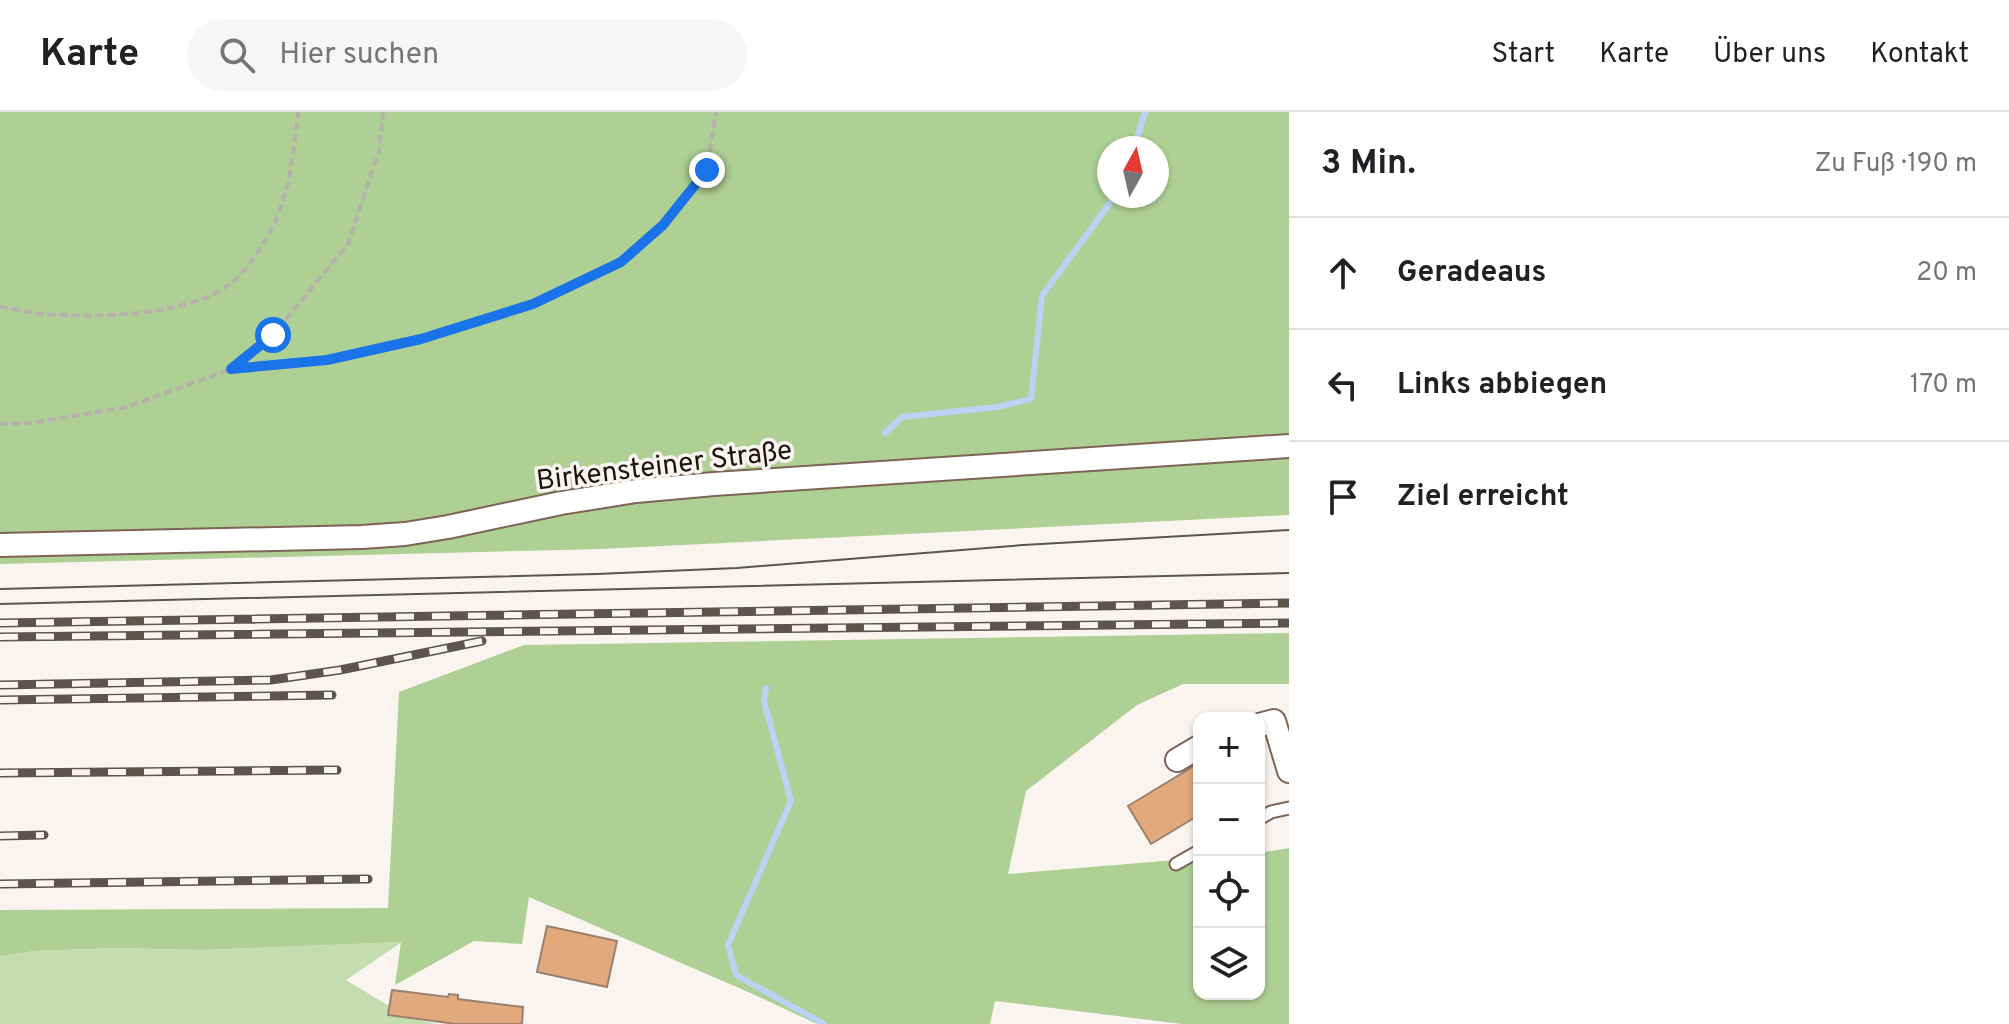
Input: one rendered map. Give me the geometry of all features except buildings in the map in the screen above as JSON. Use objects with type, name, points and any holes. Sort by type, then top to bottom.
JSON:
[{"type":"street","name":"Birkensteiner Straße","points":[[0,545],[405,534],[561,503],[651,490],[1289,446]]},
{"type":"street","points":[[1265,723],[1274,721],[1289,771]]},
{"type":"street","points":[[1177,760],[1193,751]]},
{"type":"lane","points":[[1265,816],[1289,808]]},
{"type":"lane","points":[[1176,864],[1193,854]]},
{"type":"path","points":[[0,307],[43,314],[109,315],[158,310],[206,298],[237,278],[260,248],[278,216],[291,175],[298,112]]},
{"type":"path","points":[[231,369],[273,335],[348,244],[379,151],[383,112]]},
{"type":"path","points":[[0,424],[30,423],[127,407],[231,369],[327,360],[421,339],[533,304],[621,262],[663,225],[707,170],[716,112]]},
{"type":"green space","points":[[0,112],[1289,112],[1289,515],[602,549],[0,564]]},
{"type":"green space","points":[[1289,633],[1289,684],[1183,684],[1137,705],[1026,791],[1008,874],[1193,859],[1193,1000],[1265,1000],[1265,852],[1289,848],[1289,1024],[1182,1024],[995,1001],[990,1024],[817,1024],[529,897],[522,944],[474,941],[395,985],[401,942],[201,950],[117,948],[35,951],[0,956],[0,910],[388,908],[399,692],[524,645]]},
{"type":"green space","points":[[402,942],[346,980],[409,1018],[436,1024],[0,1024],[0,956],[35,951],[117,948],[201,950]]},
{"type":"waterway","points":[[1138,136],[1145,112]]},
{"type":"waterway","points":[[885,433],[902,417],[997,407],[1031,399],[1042,296],[1106,208]]},
{"type":"waterway","points":[[766,688],[764,701],[791,801],[728,945],[736,975],[824,1024]]},
{"type":"tram line","points":[[0,589],[737,568],[1023,545],[1289,530]]},
{"type":"tram line","points":[[0,604],[1289,573]]},
{"type":"railway","points":[[0,623],[1289,603]]},
{"type":"railway","points":[[0,637],[1289,623]]},
{"type":"railway","points":[[0,685],[271,680],[340,670],[482,641]]},
{"type":"railway","points":[[0,700],[332,695]]},
{"type":"railway","points":[[0,773],[337,770]]},
{"type":"railway","points":[[0,836],[44,835]]},
{"type":"railway","points":[[0,884],[368,879]]},
{"type":"route","points":[[273,335],[231,369],[327,360],[421,339],[533,304],[621,262],[663,225],[707,170]]}]
